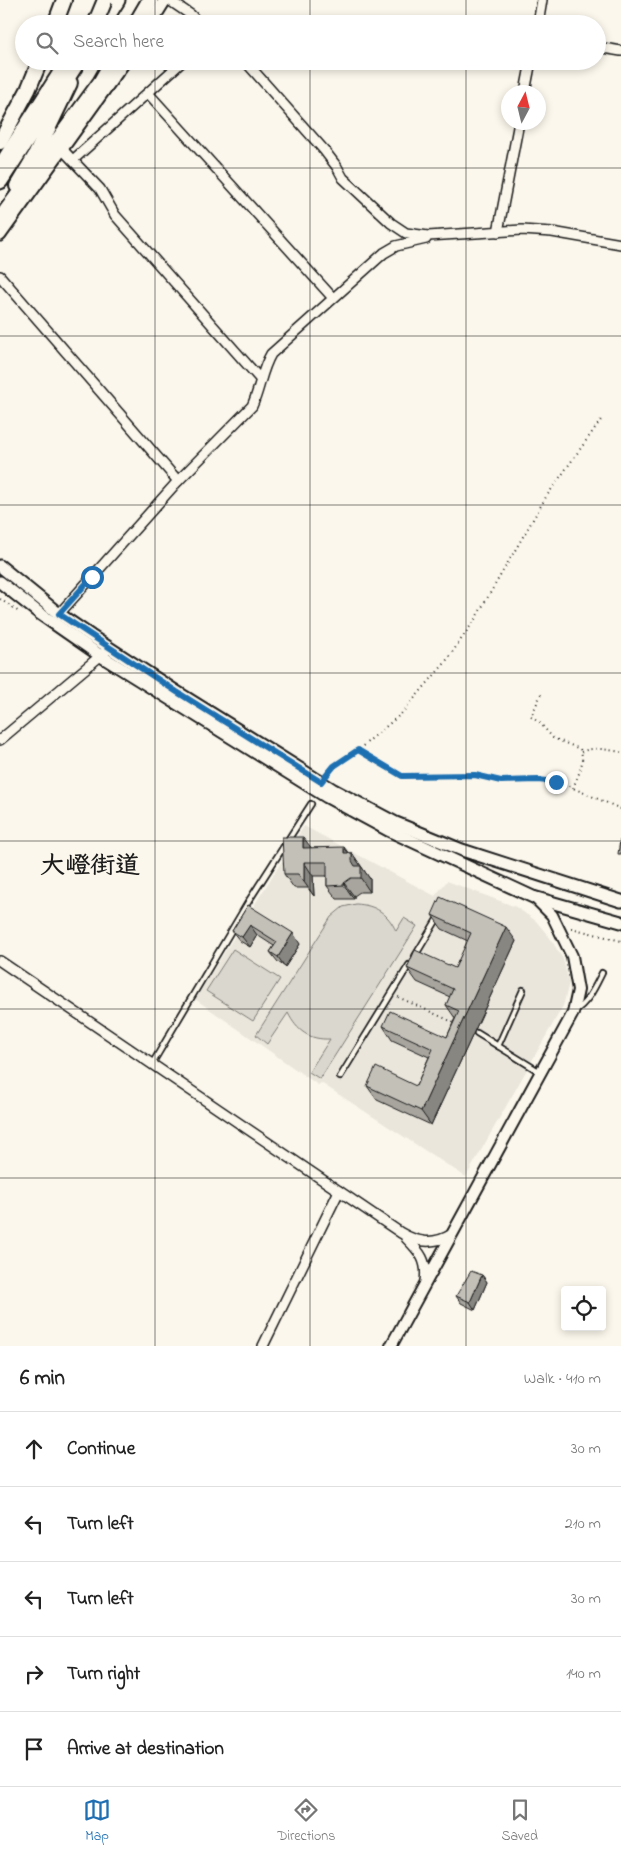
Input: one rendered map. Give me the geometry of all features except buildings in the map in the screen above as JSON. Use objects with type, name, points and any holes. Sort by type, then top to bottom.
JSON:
[{"type":"highway","points":[[108,15],[117,0]]},
{"type":"highway","points":[[141,15],[150,0]]},
{"type":"highway","points":[[0,181],[73,70]]},
{"type":"highway","points":[[0,220],[108,70]]},
{"type":"main road","points":[[58,15],[64,0]]},
{"type":"main road","points":[[96,15],[105,0]]},
{"type":"main road","points":[[99,15],[105,0]]},
{"type":"main road","points":[[156,15],[167,0]]},
{"type":"main road","points":[[0,142],[28,90],[36,70]]},
{"type":"main road","points":[[0,164],[60,70]]},
{"type":"main road","points":[[0,215],[35,156],[75,70]]},
{"type":"main road","points":[[0,235],[119,70]]},
{"type":"main road","points":[[0,566],[105,652],[327,797],[388,830],[533,896],[621,922]]},
{"type":"main road","points":[[0,582],[39,613],[321,782],[396,823],[454,847],[606,897],[621,900]]},
{"type":"street","points":[[167,0],[191,15]]},
{"type":"street","points":[[540,15],[542,0]]},
{"type":"street","points":[[606,48],[621,51]]},
{"type":"street","points":[[73,160],[173,70]]},
{"type":"street","points":[[253,70],[324,150],[343,178],[392,224],[406,233],[428,236],[522,230],[552,232],[621,244]]},
{"type":"street","points":[[526,85],[529,70]]},
{"type":"street","points":[[148,93],[333,298]]},
{"type":"street","points":[[498,232],[517,130]]},
{"type":"street","points":[[62,149],[100,189],[115,215],[260,380]]},
{"type":"street","points":[[392,224],[398,233],[399,240],[396,246]]},
{"type":"street","points":[[59,614],[178,481],[252,406],[258,394],[264,367],[271,354],[384,253],[396,246],[450,235]]},
{"type":"street","points":[[0,276],[178,481]]},
{"type":"street","points":[[0,740],[105,652]]},
{"type":"street","points":[[391,1346],[573,1013],[578,990],[572,956],[552,915],[533,896]]},
{"type":"street","points":[[0,961],[401,1233],[413,1240],[433,1242],[443,1240],[452,1234]]},
{"type":"street","points":[[263,1346],[339,1191]]},
{"type":"street","points":[[401,1233],[413,1245],[426,1264],[425,1284]]},
{"type":"lane","points":[[152,1064],[250,899],[311,804]]},
{"type":"lane","points":[[340,1077],[440,913]]},
{"type":"lane","points":[[573,1013],[588,999],[602,973]]},
{"type":"lane","points":[[498,1046],[523,990]]},
{"type":"lane","points":[[477,1033],[540,1072]]},
{"type":"path","points":[[321,782],[334,766],[358,750],[401,714],[444,664],[479,613],[546,497],[603,417]]},
{"type":"path","points":[[541,694],[531,717],[540,723],[553,738],[580,749],[582,762],[573,788]]},
{"type":"path","points":[[581,752],[587,749],[621,752]]},
{"type":"path","points":[[358,750],[402,776],[475,775],[501,781],[538,780],[556,782],[621,809]]},
{"type":"path","points":[[571,928],[621,941]]},
{"type":"path","points":[[392,994],[455,1023]]},
{"type":"shaded area","points":[[304,826],[435,896],[447,881],[516,907],[536,921],[550,938],[563,959],[569,983],[563,1006],[466,1177],[321,1083],[318,1085],[195,999]]},
{"type":"shaded area","points":[[356,904],[369,906],[380,911],[389,919],[396,931],[404,918],[417,926],[320,1079],[309,1072],[330,1039],[316,1038],[304,1033],[295,1025],[288,1013],[267,1044],[256,1035],[331,917],[343,907]]},
{"type":"shaded area","points":[[233,949],[280,979],[253,1021],[206,991]]},
{"type":"district","name":"大嶝街道","points":[[90,867]]},
{"type":"route","points":[[92,577],[59,614],[177,692],[321,782],[334,766],[358,750],[402,776],[475,775],[501,781],[538,780],[556,782]]}]
